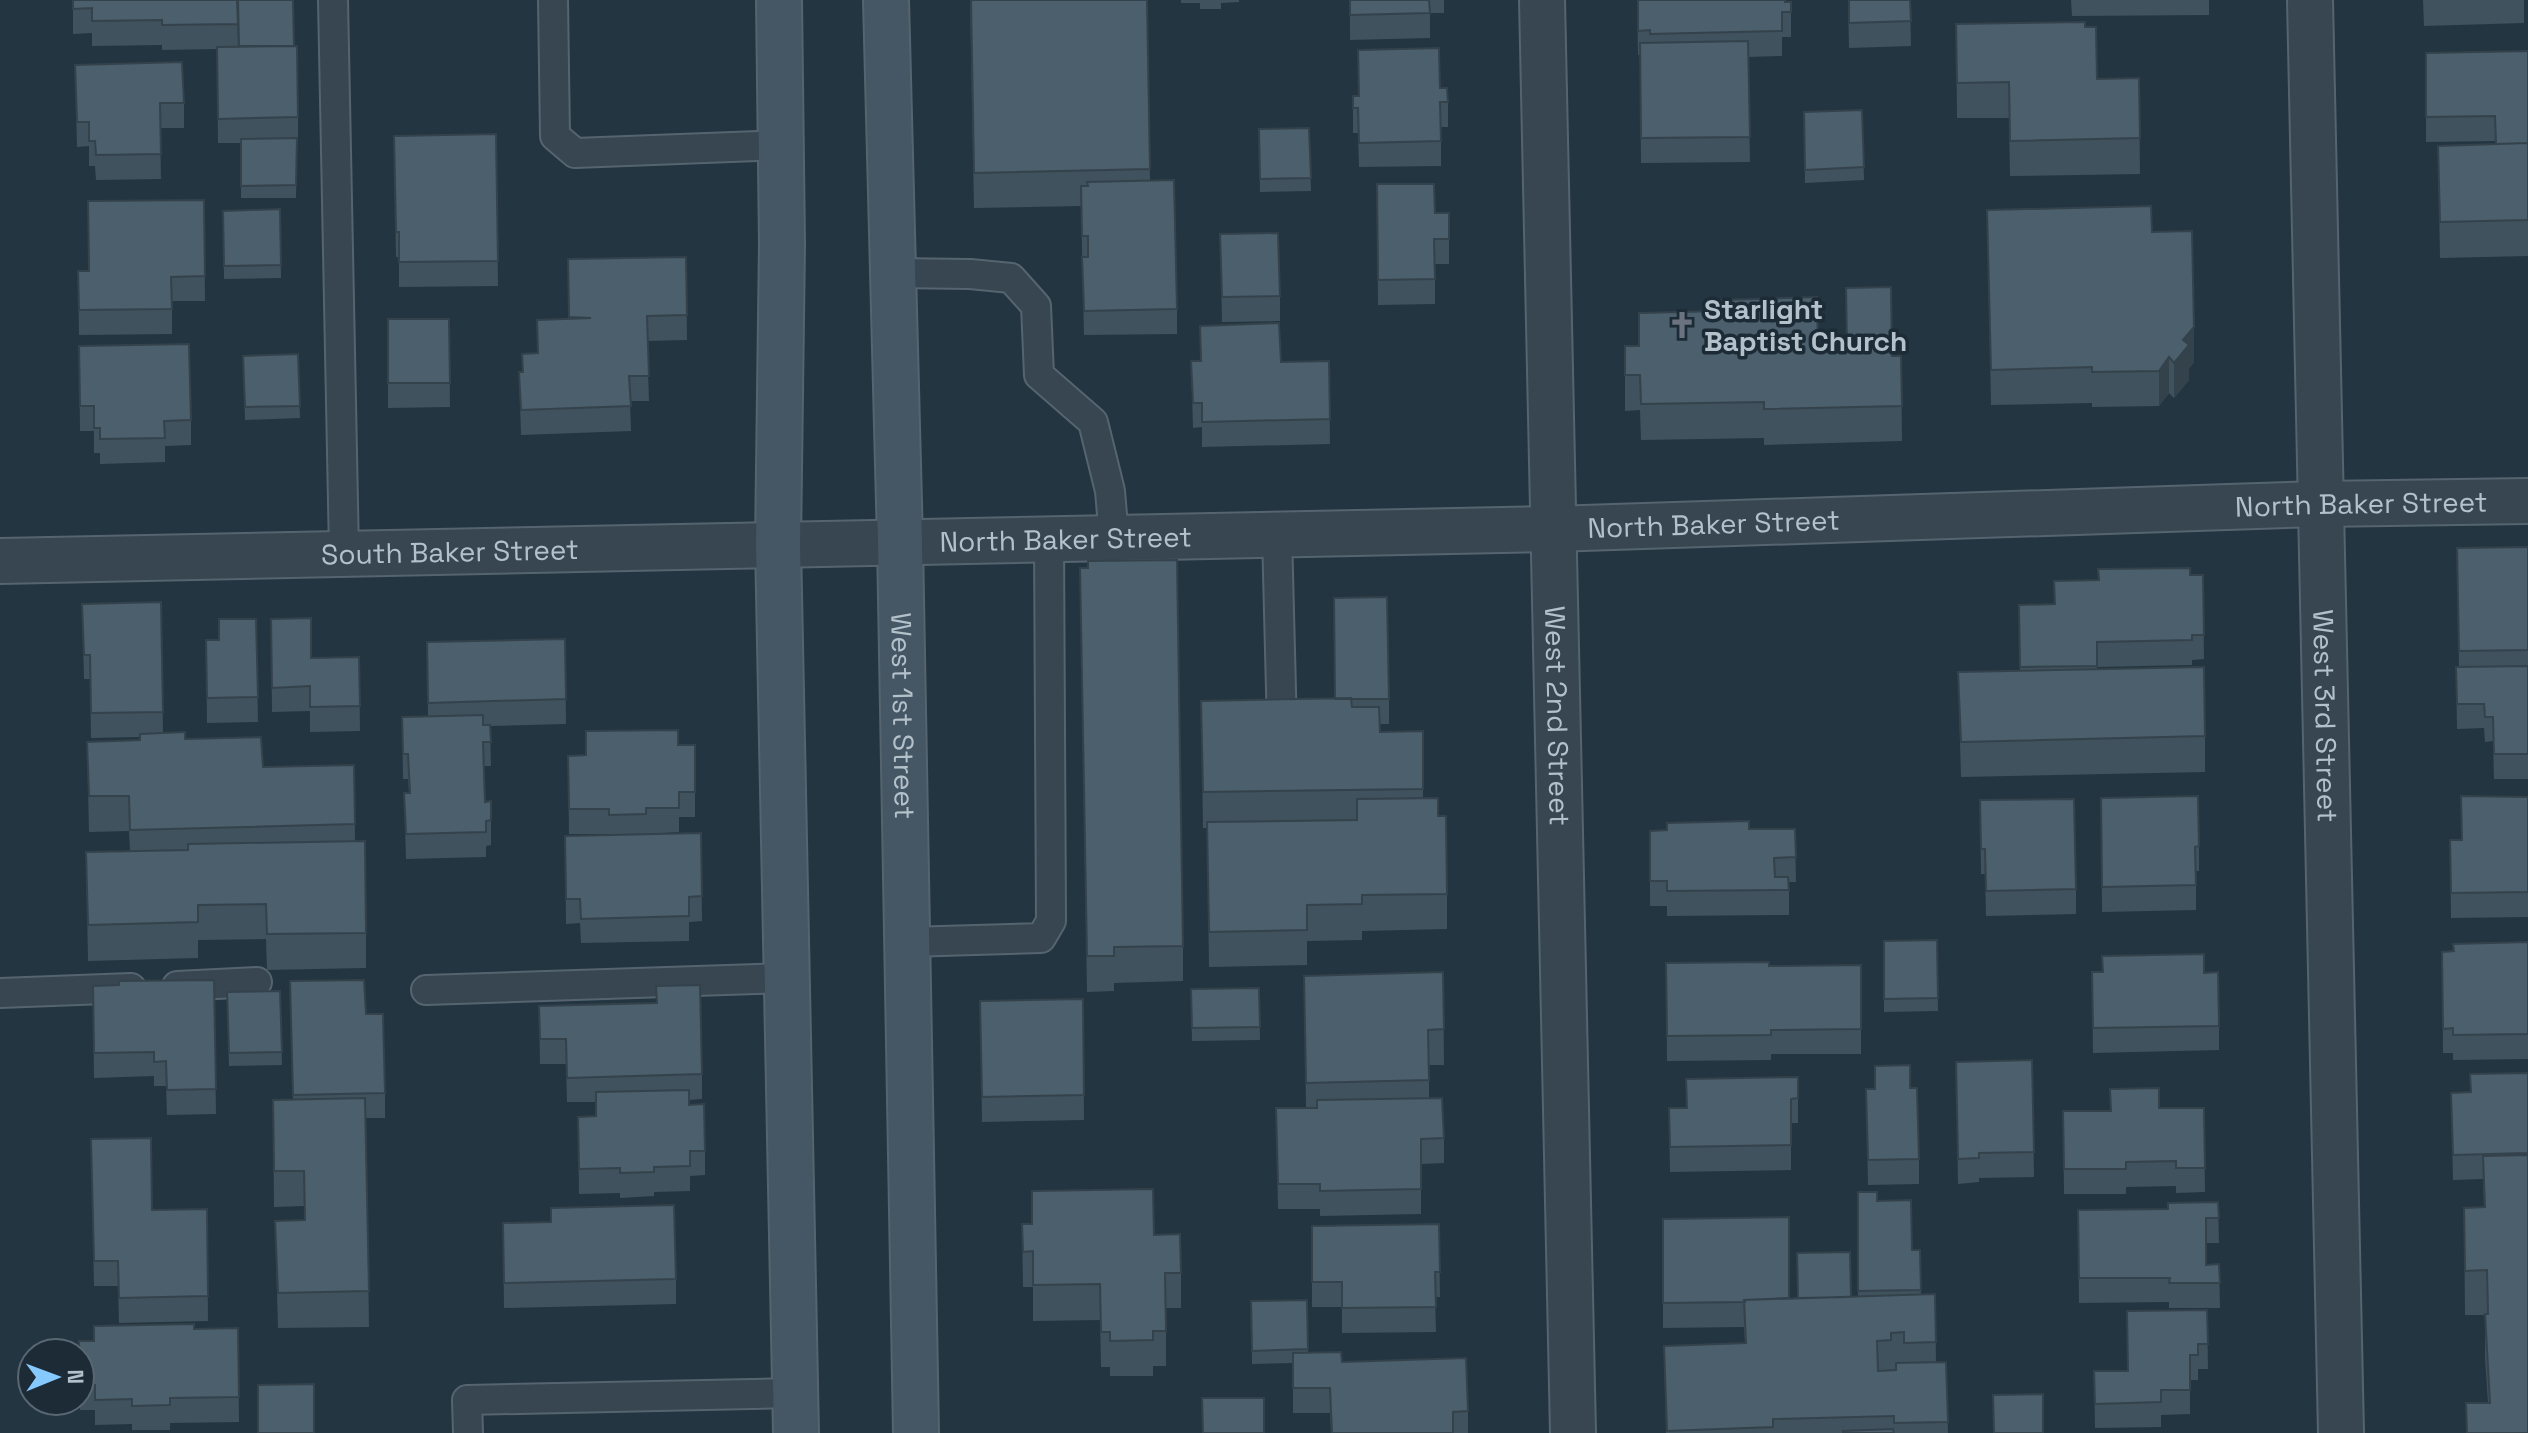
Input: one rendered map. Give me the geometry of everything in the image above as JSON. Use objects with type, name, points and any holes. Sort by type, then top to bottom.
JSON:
[{"type":"main road","points":[[779,0],[782,244],[778,544],[795,1413]]},
{"type":"main road","name":"West 1st Street","points":[[886,0],[900,542],[916,1433]]},
{"type":"street","name":"West 2nd Street","points":[[1542,0],[1573,1433]]},
{"type":"street","name":"West 3rd Street","points":[[2310,0],[2341,1433]]},
{"type":"street","name":"North Baker Street","points":[[900,542],[1553,529],[2320,504],[2528,501]]},
{"type":"street","name":"South Baker Street","points":[[0,561],[900,542]]},
{"type":"lane","points":[[333,0],[344,553]]},
{"type":"lane","points":[[553,0],[555,136],[575,153],[781,145]]},
{"type":"lane","points":[[893,273],[1011,278],[1036,306],[1039,375],[1093,422],[1110,491],[1114,538]]},
{"type":"lane","points":[[1277,534],[1282,729]]},
{"type":"lane","points":[[907,942],[1041,938],[1051,921],[1049,539]]},
{"type":"lane","points":[[426,990],[787,978]]},
{"type":"lane","points":[[0,993],[257,982]]},
{"type":"lane","points":[[468,1433],[467,1400],[795,1413]]},
{"type":"building","points":[[73,0],[237,0],[238,24],[162,25],[162,20],[92,21],[92,8],[73,9]]},
{"type":"building","points":[[238,0],[293,0],[294,46],[239,46]]},
{"type":"building","points":[[971,0],[1147,0],[1150,169],[974,173]]},
{"type":"building","points":[[1350,0],[1429,0],[1430,13],[1350,15]]},
{"type":"building","points":[[1638,0],[1785,0],[1791,2],[1791,12],[1782,12],[1782,31],[1650,34],[1650,30],[1638,31]]},
{"type":"building","points":[[1849,0],[1910,0],[1911,21],[1849,23]]},
{"type":"building","points":[[2085,22],[2085,27],[2096,27],[2097,79],[2139,78],[2140,138],[2010,141],[2009,82],[1957,83],[1956,24]]},
{"type":"building","points":[[1748,41],[1750,137],[1641,138],[1640,43]]},
{"type":"building","points":[[297,46],[298,117],[218,119],[217,47]]},
{"type":"building","points":[[1439,48],[1440,88],[1447,88],[1448,102],[1440,102],[1441,141],[1359,143],[1358,108],[1353,108],[1353,96],[1359,96],[1358,50]]},
{"type":"building","points":[[2528,51],[2528,143],[2496,144],[2495,116],[2426,117],[2426,53]]},
{"type":"building","points":[[182,62],[184,103],[160,103],[161,154],[96,155],[95,141],[89,141],[89,122],[77,122],[75,65]]},
{"type":"building","points":[[1862,110],[1864,167],[1805,170],[1804,112]]},
{"type":"building","points":[[1309,128],[1311,178],[1260,179],[1259,129]]},
{"type":"building","points":[[496,134],[498,261],[399,262],[394,136]]},
{"type":"building","points":[[297,138],[296,185],[241,186],[241,139]]},
{"type":"building","points":[[2528,143],[2528,220],[2440,222],[2438,146]]},
{"type":"building","points":[[1174,180],[1177,309],[1084,311],[1082,257],[1088,257],[1088,236],[1082,236],[1081,186],[1088,186],[1087,182]]},
{"type":"building","points":[[1377,184],[1434,184],[1435,213],[1449,213],[1449,239],[1434,239],[1435,279],[1378,280]]},
{"type":"building","points":[[204,200],[205,276],[171,277],[172,309],[79,310],[78,271],[89,271],[88,201]]},
{"type":"building","points":[[2151,206],[2152,232],[2192,231],[2194,327],[2183,340],[2189,345],[2174,363],[2169,357],[2159,371],[2092,372],[2092,367],[1991,370],[1987,210]]},
{"type":"building","points":[[280,209],[281,265],[224,266],[223,211]]},
{"type":"building","points":[[1278,233],[1280,296],[1222,297],[1220,234]]},
{"type":"building","points":[[686,257],[687,315],[647,316],[649,376],[629,376],[631,406],[521,410],[519,372],[523,372],[522,354],[538,353],[537,320],[591,318],[569,317],[568,259]]},
{"type":"building","points":[[1891,287],[1892,356],[1901,356],[1902,406],[1764,409],[1764,402],[1641,404],[1640,375],[1625,375],[1625,346],[1639,346],[1639,313],[1720,311],[1720,300],[1817,297],[1818,347],[1847,346],[1846,288]]},
{"type":"building","points":[[388,319],[449,319],[450,383],[388,383]]},
{"type":"building","points":[[1279,323],[1281,362],[1329,361],[1330,419],[1202,422],[1202,403],[1193,403],[1191,361],[1201,361],[1200,326]]},
{"type":"building","points":[[189,344],[191,420],[164,421],[165,438],[100,439],[100,428],[94,428],[94,406],[80,406],[79,346]]},
{"type":"building","points":[[298,354],[300,406],[245,407],[243,356]]},
{"type":"building","points":[[2528,547],[2528,650],[2459,651],[2457,548]]},
{"type":"building","points":[[1177,560],[1183,946],[1114,947],[1114,956],[1087,956],[1080,568],[1088,568],[1088,561]]},
{"type":"building","points":[[2190,568],[2190,575],[2203,575],[2204,635],[2192,635],[2192,640],[2097,642],[2097,666],[2020,667],[2019,605],[2055,604],[2054,581],[2099,580],[2098,569]]},
{"type":"building","points":[[1387,597],[1389,699],[1335,699],[1334,598]]},
{"type":"building","points":[[161,602],[163,712],[91,713],[90,655],[84,655],[82,604]]},
{"type":"building","points":[[311,618],[311,658],[359,657],[360,706],[310,707],[310,686],[272,688],[271,619]]},
{"type":"building","points":[[219,619],[256,619],[258,697],[207,698],[206,640],[219,640]]},
{"type":"building","points":[[565,639],[566,699],[428,703],[427,642]]},
{"type":"building","points":[[2528,666],[2528,754],[2494,754],[2493,717],[2485,717],[2484,704],[2457,704],[2456,667]]},
{"type":"building","points":[[2204,667],[2205,736],[1961,742],[1958,672]]},
{"type":"building","points":[[1351,698],[1352,707],[1379,707],[1380,732],[1423,731],[1423,789],[1203,792],[1201,701]]},
{"type":"building","points":[[483,715],[483,725],[490,725],[491,742],[483,742],[485,802],[491,801],[491,820],[486,821],[486,832],[406,834],[404,793],[410,793],[408,754],[403,754],[402,717]]},
{"type":"building","points":[[678,730],[678,745],[695,745],[695,792],[679,792],[679,808],[646,808],[646,814],[609,815],[609,809],[569,809],[568,756],[586,755],[586,731]]},
{"type":"building","points":[[185,732],[185,739],[261,737],[263,767],[354,765],[355,824],[130,830],[129,796],[89,796],[87,742],[140,740],[140,734]]},
{"type":"building","points":[[2198,796],[2196,885],[2102,887],[2101,798]]},
{"type":"building","points":[[2461,796],[2528,797],[2528,892],[2451,893],[2450,840],[2462,840]]},
{"type":"building","points":[[1438,798],[1438,816],[1446,816],[1447,894],[1362,895],[1362,904],[1307,905],[1307,930],[1209,932],[1207,822],[1357,820],[1357,799]]},
{"type":"building","points":[[2074,799],[2076,889],[1986,891],[1980,800]]},
{"type":"building","points":[[1749,821],[1749,829],[1795,829],[1796,857],[1774,858],[1775,877],[1788,877],[1789,890],[1667,891],[1667,881],[1650,881],[1650,831],[1667,830],[1667,823]]},
{"type":"building","points":[[701,833],[702,896],[689,897],[689,916],[581,919],[580,899],[566,899],[565,836]]},
{"type":"building","points":[[365,841],[366,933],[267,934],[266,904],[198,905],[198,922],[88,925],[86,852],[188,850],[188,844]]},
{"type":"building","points":[[1937,940],[1938,998],[1884,999],[1884,941]]},
{"type":"building","points":[[2528,942],[2528,1034],[2453,1035],[2453,1028],[2443,1029],[2442,952],[2454,951],[2453,944]]},
{"type":"building","points":[[2204,954],[2204,973],[2218,972],[2219,1026],[2093,1028],[2092,972],[2103,972],[2102,956]]},
{"type":"building","points":[[1769,962],[1769,966],[1861,965],[1861,1029],[1771,1030],[1771,1035],[1667,1036],[1666,963]]},
{"type":"building","points":[[1443,972],[1444,1029],[1428,1030],[1429,1080],[1306,1083],[1304,976]]},
{"type":"building","points":[[214,980],[216,1089],[167,1090],[166,1061],[154,1062],[154,1052],[94,1053],[93,986],[119,985],[119,981]]},
{"type":"building","points":[[364,980],[366,1014],[383,1014],[385,1093],[293,1095],[290,981]]},
{"type":"building","points":[[700,985],[702,1074],[567,1078],[566,1039],[540,1039],[539,1006],[657,1003],[656,986]]},
{"type":"building","points":[[1259,988],[1260,1027],[1192,1028],[1191,989]]},
{"type":"building","points":[[280,991],[282,1052],[229,1053],[227,992]]},
{"type":"building","points":[[1083,999],[1084,1095],[982,1097],[980,1001]]},
{"type":"building","points":[[2032,1060],[2034,1152],[1979,1153],[1979,1158],[1958,1159],[1956,1062]]},
{"type":"building","points":[[1910,1065],[1910,1088],[1917,1088],[1919,1159],[1868,1160],[1866,1089],[1875,1089],[1875,1066]]},
{"type":"building","points":[[2528,1073],[2528,1153],[2453,1155],[2451,1093],[2471,1092],[2470,1074]]},
{"type":"building","points":[[1798,1077],[1798,1098],[1791,1099],[1791,1145],[1670,1147],[1669,1108],[1687,1108],[1686,1079]]},
{"type":"building","points":[[2159,1088],[2159,1108],[2204,1108],[2205,1168],[2176,1168],[2176,1161],[2126,1162],[2126,1169],[2064,1169],[2063,1111],[2111,1111],[2110,1089]]},
{"type":"building","points":[[689,1090],[689,1105],[704,1104],[705,1151],[690,1151],[690,1166],[654,1167],[654,1172],[620,1173],[620,1168],[579,1169],[578,1117],[596,1116],[596,1092]]},
{"type":"building","points":[[365,1098],[369,1291],[278,1293],[275,1221],[305,1220],[304,1171],[274,1171],[273,1100]]},
{"type":"building","points":[[1442,1098],[1444,1138],[1421,1139],[1421,1189],[1320,1191],[1320,1184],[1278,1184],[1276,1108],[1317,1108],[1317,1100]]},
{"type":"building","points":[[151,1138],[152,1210],[207,1209],[208,1296],[119,1298],[118,1261],[94,1261],[91,1139]]},
{"type":"building","points":[[2528,1155],[2528,1433],[2467,1433],[2466,1403],[2490,1403],[2485,1314],[2488,1314],[2487,1270],[2465,1271],[2464,1208],[2485,1207],[2483,1156]]},
{"type":"building","points":[[1153,1189],[1154,1235],[1180,1234],[1181,1273],[1165,1273],[1166,1331],[1153,1331],[1153,1340],[1110,1341],[1110,1332],[1101,1332],[1100,1284],[1033,1285],[1033,1251],[1023,1252],[1022,1224],[1032,1224],[1032,1191]]},
{"type":"building","points":[[1858,1192],[1877,1192],[1877,1201],[1911,1200],[1912,1250],[1920,1250],[1921,1290],[1858,1291]]},
{"type":"building","points":[[2218,1202],[2219,1218],[2206,1218],[2206,1265],[2219,1264],[2220,1283],[2169,1283],[2170,1278],[2079,1278],[2078,1210],[2168,1209],[2168,1203]]},
{"type":"building","points":[[674,1205],[676,1279],[504,1283],[503,1223],[551,1222],[551,1208]]},
{"type":"building","points":[[1789,1217],[1789,1298],[1663,1303],[1663,1219]]},
{"type":"building","points":[[1439,1224],[1440,1272],[1435,1272],[1436,1307],[1342,1308],[1342,1282],[1312,1282],[1312,1226]]},
{"type":"building","points":[[1850,1252],[1851,1297],[1798,1298],[1797,1253]]},
{"type":"building","points":[[1935,1294],[1936,1342],[1904,1343],[1904,1332],[1891,1333],[1891,1340],[1877,1341],[1878,1371],[1896,1370],[1896,1363],[1946,1362],[1948,1422],[1894,1423],[1894,1416],[1773,1419],[1773,1427],[1667,1431],[1664,1346],[1746,1343],[1744,1300]]},
{"type":"building","points":[[1307,1300],[1308,1349],[1252,1351],[1251,1301]]},
{"type":"building","points":[[2207,1310],[2208,1344],[2198,1344],[2198,1355],[2190,1355],[2190,1390],[2161,1390],[2161,1402],[2095,1404],[2094,1371],[2128,1371],[2127,1311]]},
{"type":"building","points":[[194,1324],[194,1329],[238,1328],[239,1397],[170,1398],[170,1405],[132,1406],[132,1399],[96,1400],[94,1326]]},
{"type":"building","points":[[1341,1352],[1342,1362],[1466,1358],[1468,1411],[1453,1412],[1453,1433],[1332,1433],[1330,1388],[1293,1388],[1293,1353]]},
{"type":"building","points":[[314,1384],[314,1433],[258,1433],[258,1385]]},
{"type":"building","points":[[2043,1394],[2043,1433],[1994,1433],[1993,1395]]},
{"type":"building","points":[[1202,1398],[1264,1398],[1264,1433],[1203,1433]]},
{"type":"building","points":[[1893,1429],[1894,1433],[1843,1433],[1843,1431]]},
{"type":"place","name":"Starlight Baptist Church","points":[[1682,325]]}]
